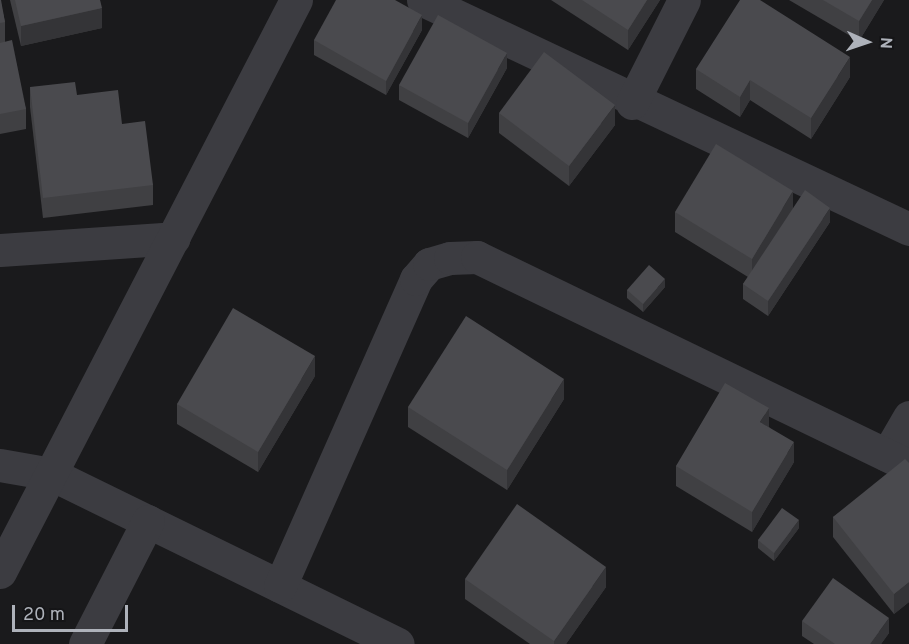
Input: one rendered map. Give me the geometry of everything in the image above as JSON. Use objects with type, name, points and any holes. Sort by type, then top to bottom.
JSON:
[{"type":"street","points":[[0,572],[296,0]]},
{"type":"street","points":[[423,0],[632,103],[909,229]]},
{"type":"street","points":[[632,103],[684,0]]},
{"type":"street","points":[[0,250],[174,238]]},
{"type":"street","points":[[280,586],[416,279],[429,264],[450,258],[477,257],[898,460],[909,417]]},
{"type":"street","points":[[0,465],[51,474],[398,644]]},
{"type":"street","points":[[85,644],[148,521]]},
{"type":"building","points":[[0,0],[5,22],[0,23]]},
{"type":"building","points":[[15,0],[100,0],[102,8],[21,26]]},
{"type":"building","points":[[336,0],[395,0],[422,15],[386,81],[314,40]]},
{"type":"building","points":[[582,0],[647,0],[628,30]]},
{"type":"building","points":[[740,0],[760,0],[850,57],[811,118],[750,80],[740,97],[696,69]]},
{"type":"building","points":[[823,0],[872,0],[859,21]]},
{"type":"building","points":[[438,15],[507,53],[468,123],[399,85]]},
{"type":"building","points":[[12,40],[26,109],[0,114],[0,43]]},
{"type":"building","points":[[544,52],[615,105],[569,166],[499,113]]},
{"type":"building","points":[[75,82],[77,95],[118,90],[122,124],[145,121],[153,185],[43,198],[30,87]]},
{"type":"building","points":[[716,144],[793,191],[752,259],[675,212]]},
{"type":"building","points":[[805,190],[830,208],[768,301],[743,284]]},
{"type":"building","points":[[649,265],[665,279],[643,304],[627,290]]},
{"type":"building","points":[[233,308],[315,356],[258,452],[177,404]]},
{"type":"building","points":[[466,316],[564,379],[507,470],[408,407]]},
{"type":"building","points":[[725,383],[769,408],[760,422],[794,442],[752,512],[676,466]]},
{"type":"building","points":[[905,459],[909,463],[909,582],[894,594],[833,517]]},
{"type":"building","points":[[517,504],[606,567],[554,641],[465,579]]},
{"type":"building","points":[[782,508],[799,520],[774,553],[758,540]]},
{"type":"building","points":[[833,578],[889,618],[870,644],[835,644],[802,621]]}]
